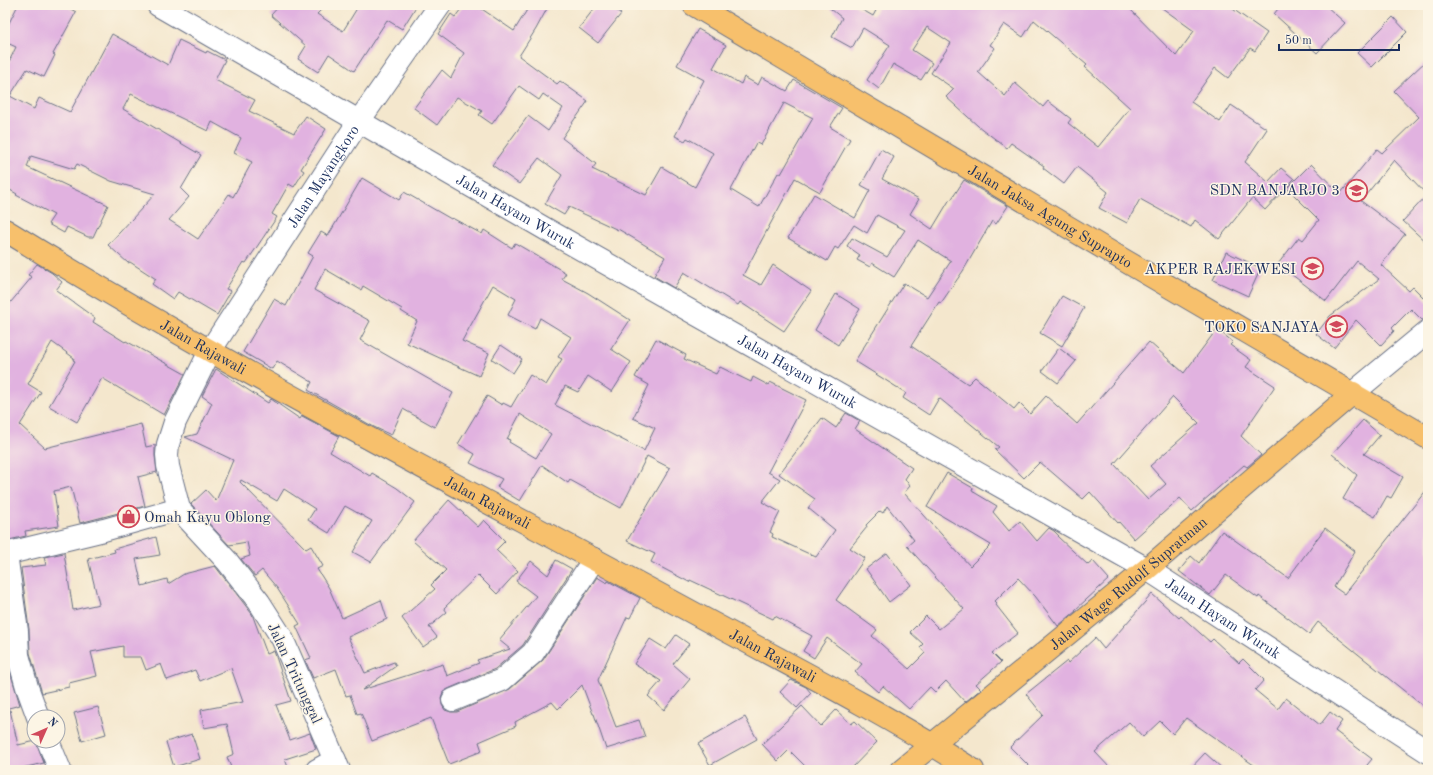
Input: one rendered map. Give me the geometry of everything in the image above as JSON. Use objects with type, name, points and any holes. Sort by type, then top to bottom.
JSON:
[{"type":"main road","name":"Jalan Jaksa Agung Suprapto","points":[[694,5],[1096,244],[1428,438]]},
{"type":"main road","name":"Jalan Rajawali","points":[[5,230],[91,283],[210,351],[811,676],[932,744],[973,770]]},
{"type":"main road","name":"Jalan Wage Rudolf Supratman","points":[[901,770],[1147,569],[1353,393]]},
{"type":"street","name":"Jalan Hayam Wuruk","points":[[158,5],[1147,569],[1428,752]]},
{"type":"street","name":"Jalan Mayangkoro","points":[[210,351],[359,121],[440,5]]},
{"type":"street","points":[[1353,393],[1428,331]]},
{"type":"street","name":"Jalan Tritunggal","points":[[210,351],[175,422],[168,444],[168,466],[179,509],[227,561],[259,602],[282,638],[331,767]]},
{"type":"street","points":[[35,709],[18,655],[17,631],[6,554],[104,530],[179,509]]},
{"type":"street","points":[[453,700],[502,680],[533,653],[594,559]]},
{"type":"street","points":[[51,749],[60,770]]},
{"type":"building","points":[[18,5],[64,5],[76,12],[53,54],[55,55],[44,77],[27,69],[10,96],[34,109],[39,98],[70,112],[112,34],[168,65],[179,40],[206,53],[207,51],[225,60],[215,80],[255,100],[249,111],[294,133],[306,116],[326,129],[301,169],[304,171],[294,187],[289,184],[272,214],[277,217],[246,263],[243,262],[226,289],[231,291],[217,315],[178,292],[173,299],[152,284],[156,279],[130,262],[128,263],[108,245],[155,194],[111,181],[77,164],[74,169],[31,156],[27,167],[108,205],[93,237],[88,237],[67,227],[64,233],[48,224],[54,215],[16,195],[17,194],[5,187],[5,70],[16,47],[5,42],[5,31]],"holes":[[[131,94],[208,131],[212,122],[241,138],[234,153],[252,162],[233,197],[229,194],[198,239],[169,220],[189,197],[181,189],[201,155],[123,109]]]},
{"type":"building","points":[[280,5],[326,5],[317,14],[343,31],[359,5],[417,5],[402,29],[387,20],[354,71],[329,54],[318,72],[298,59],[306,46],[271,15]]},
{"type":"building","points":[[464,5],[476,5],[514,31],[530,5],[549,5],[519,56],[557,84],[560,81],[588,101],[562,138],[596,164],[592,169],[646,195],[662,167],[695,187],[713,153],[687,138],[685,141],[675,136],[704,80],[677,65],[698,29],[726,45],[713,68],[741,84],[744,77],[758,85],[762,77],[787,91],[794,80],[842,108],[830,127],[850,139],[820,192],[795,178],[743,275],[761,285],[773,265],[811,291],[784,331],[740,302],[738,305],[684,272],[674,288],[654,276],[665,257],[618,229],[569,207],[564,215],[545,204],[562,175],[539,158],[519,184],[492,165],[528,116],[548,131],[563,108],[543,94],[539,100],[519,86],[492,124],[479,115],[482,111],[457,97],[437,125],[414,108],[442,70],[451,78],[464,53],[438,34],[451,14],[455,17]],"holes":[[[784,103],[813,118],[781,174],[778,173],[759,207],[731,190],[756,143],[761,145]]]},
{"type":"building","points":[[597,5],[610,5],[621,14],[598,43],[579,28]]},
{"type":"building","points":[[826,5],[854,5],[873,16],[879,5],[1126,5],[1176,56],[1194,31],[1158,5],[1227,5],[1267,33],[1255,51],[1250,48],[1228,78],[1215,68],[1191,102],[1220,122],[1231,105],[1267,129],[1245,162],[1268,182],[1281,168],[1294,179],[1265,210],[1252,198],[1219,239],[1195,220],[1191,227],[1140,199],[1127,223],[1099,208],[1108,192],[1077,167],[1064,184],[1043,168],[1044,166],[1011,143],[1007,148],[978,126],[946,97],[954,89],[931,73],[951,43],[927,27],[912,50],[932,63],[921,80],[893,64],[879,89],[867,80],[890,45],[863,28],[852,48],[832,37],[842,18]],"holes":[[[1034,20],[1087,65],[1085,67],[1130,108],[1098,147],[1068,123],[1071,119],[1048,101],[1043,107],[1015,83],[1005,96],[978,72],[995,48],[990,45],[1004,24],[1023,37]]]},
{"type":"building","points":[[1281,5],[1325,5],[1345,23],[1317,53],[1274,14]]},
{"type":"building","points":[[1393,17],[1407,32],[1372,67],[1357,53]]},
{"type":"building","points":[[1428,59],[1428,244],[1403,221],[1427,195],[1394,160],[1361,201],[1405,234],[1381,265],[1409,291],[1413,287],[1428,302],[1428,319],[1422,320],[1411,309],[1392,328],[1394,331],[1381,345],[1356,320],[1334,348],[1316,334],[1330,316],[1379,279],[1357,261],[1326,301],[1278,264],[1299,237],[1303,240],[1319,220],[1287,188],[1311,164],[1340,194],[1377,149],[1382,153],[1419,117],[1394,91]]},
{"type":"building","points":[[881,149],[894,157],[882,179],[919,199],[910,214],[932,229],[950,199],[951,200],[964,180],[1008,206],[996,224],[992,221],[963,271],[941,303],[939,302],[911,346],[968,384],[975,377],[1014,409],[1019,403],[1030,414],[1046,396],[1077,424],[1149,342],[1184,373],[1217,329],[1233,342],[1230,345],[1251,360],[1246,367],[1275,386],[1241,436],[1261,455],[1247,467],[1244,465],[1192,511],[1180,498],[1134,539],[1090,492],[1083,499],[1040,462],[1024,478],[995,450],[999,447],[939,398],[929,415],[903,398],[906,393],[855,361],[904,283],[927,297],[951,261],[918,240],[894,277],[872,263],[870,267],[857,260],[860,255],[847,246],[852,238],[887,257],[905,230],[877,215],[867,233],[854,225],[838,249],[835,247],[827,261],[788,238],[814,194],[855,218],[870,190],[861,185]],"holes":[[[1173,397],[1199,423],[1150,466],[1166,484],[1148,500],[1114,464]]]},
{"type":"building","points":[[362,178],[399,200],[404,192],[451,219],[452,218],[482,234],[484,230],[512,248],[515,243],[566,273],[562,279],[588,293],[630,320],[611,349],[631,362],[612,392],[588,376],[578,392],[565,386],[555,405],[644,451],[655,428],[633,418],[649,385],[635,377],[656,339],[686,355],[684,359],[716,374],[720,367],[751,382],[753,377],[768,385],[770,382],[806,400],[768,472],[780,479],[762,502],[780,512],[770,532],[773,534],[772,537],[816,557],[835,530],[808,508],[815,499],[779,474],[822,418],[836,428],[846,413],[860,421],[855,429],[912,468],[905,479],[910,486],[904,493],[970,566],[991,545],[927,507],[947,473],[973,488],[972,491],[997,506],[993,512],[1009,531],[1020,521],[1037,541],[1049,528],[1054,531],[1059,536],[1058,537],[1088,565],[1093,561],[1109,579],[1058,626],[1035,596],[1018,578],[995,601],[997,603],[996,605],[1018,633],[992,653],[1001,662],[976,684],[981,689],[965,702],[946,681],[935,692],[930,687],[909,709],[883,686],[878,692],[855,672],[862,664],[827,638],[814,658],[803,651],[812,636],[775,616],[773,619],[690,580],[689,582],[651,562],[655,554],[627,541],[670,468],[647,456],[621,508],[570,480],[568,483],[542,465],[520,501],[497,487],[502,479],[470,463],[475,454],[458,444],[487,396],[502,405],[503,403],[511,407],[530,375],[546,385],[562,359],[558,357],[571,337],[540,318],[535,329],[508,315],[516,299],[493,285],[462,341],[489,353],[479,376],[407,343],[417,321],[401,311],[402,309],[363,286],[361,290],[325,269],[314,290],[370,321],[360,340],[453,393],[435,427],[403,409],[391,435],[308,390],[312,382],[277,361],[272,369],[243,352],[274,299],[286,306],[313,256],[308,253],[321,232],[328,236]],"holes":[[[520,414],[551,434],[536,458],[509,442],[510,440],[507,439]],[[887,506],[914,540],[907,546],[964,609],[939,629],[926,616],[910,632],[923,644],[920,647],[925,653],[909,669],[872,636],[877,630],[836,600],[865,558],[850,548],[867,527],[866,525],[880,511],[883,513]]]},
{"type":"building","points":[[1226,252],[1261,268],[1248,296],[1213,280]]},
{"type":"building","points":[[37,264],[52,273],[62,282],[56,290],[95,318],[93,322],[125,342],[126,341],[185,374],[164,415],[102,378],[77,422],[49,406],[75,361],[73,360],[74,358],[52,342],[28,384],[41,392],[20,425],[45,448],[141,424],[146,447],[155,445],[157,472],[138,477],[145,506],[80,523],[71,487],[54,491],[59,526],[25,531],[26,536],[5,541],[5,309],[32,277],[28,275]]},
{"type":"building","points":[[836,294],[860,309],[838,345],[815,330]]},
{"type":"building","points":[[1062,296],[1084,308],[1062,346],[1040,333]]},
{"type":"building","points":[[501,345],[522,359],[513,373],[492,359]]},
{"type":"building","points":[[1059,348],[1076,361],[1058,383],[1042,371]]},
{"type":"building","points":[[216,369],[268,403],[271,399],[300,419],[302,416],[339,436],[330,452],[370,476],[372,473],[397,488],[415,502],[371,562],[353,552],[372,521],[345,506],[329,533],[308,520],[315,509],[284,489],[277,501],[241,480],[240,482],[306,549],[311,546],[323,566],[317,569],[329,588],[342,618],[381,600],[387,619],[348,637],[365,673],[394,662],[396,666],[362,690],[443,664],[447,676],[479,663],[477,660],[510,649],[499,640],[536,596],[516,581],[531,561],[548,575],[556,560],[572,569],[523,645],[495,669],[443,692],[441,698],[442,705],[445,710],[457,712],[510,689],[543,660],[597,577],[607,583],[608,581],[640,598],[630,618],[627,617],[598,680],[616,727],[639,720],[645,737],[606,749],[582,685],[558,709],[552,702],[515,722],[516,726],[479,742],[482,751],[449,764],[431,718],[372,741],[361,713],[357,714],[350,695],[346,696],[336,669],[313,678],[305,660],[311,658],[296,626],[300,624],[277,588],[262,570],[255,576],[241,559],[250,556],[247,542],[229,545],[191,504],[206,490],[216,501],[233,460],[185,437],[197,434],[212,403],[202,396]]},
{"type":"building","points":[[1363,420],[1380,435],[1364,454],[1403,477],[1391,498],[1387,496],[1375,517],[1343,499],[1357,475],[1332,454]]},
{"type":"building","points":[[1428,488],[1428,710],[1318,622],[1309,634],[1259,596],[1258,598],[1226,575],[1210,595],[1179,571],[1191,556],[1199,563],[1222,531],[1288,578],[1325,528],[1355,551],[1334,587],[1344,594]]},
{"type":"building","points":[[449,500],[478,527],[484,520],[505,541],[496,550],[518,571],[497,594],[478,575],[444,608],[447,612],[429,627],[437,637],[423,647],[402,618],[435,589],[431,585],[446,570],[413,541]]},
{"type":"building","points":[[156,537],[160,555],[136,559],[142,586],[167,579],[168,584],[184,574],[215,566],[252,614],[267,654],[274,651],[291,701],[276,705],[290,740],[310,733],[316,749],[285,759],[289,770],[232,770],[227,757],[234,754],[227,724],[204,728],[201,710],[243,702],[231,668],[200,681],[195,670],[167,680],[161,664],[146,670],[141,657],[123,657],[123,646],[91,652],[97,676],[69,683],[69,687],[42,693],[30,653],[29,629],[21,568],[46,565],[44,557],[64,553],[73,610],[99,604],[88,559],[115,552],[114,549]]},
{"type":"building","points":[[887,553],[911,585],[889,602],[866,569]]},
{"type":"building","points":[[1152,594],[1179,618],[1181,616],[1210,642],[1213,639],[1239,663],[1243,659],[1264,680],[1255,690],[1278,709],[1286,698],[1320,725],[1330,712],[1342,721],[1335,731],[1372,759],[1363,770],[1261,770],[1186,718],[1173,734],[1160,721],[1143,737],[1129,722],[1095,752],[1112,770],[1033,770],[1010,747],[1043,715],[1026,694],[1067,661],[1068,663],[1095,638],[1104,649]]},
{"type":"building","points":[[676,635],[689,644],[673,664],[690,679],[664,710],[648,696],[661,681],[634,664],[650,639],[666,649]]},
{"type":"building","points":[[5,650],[20,705],[5,709]]},
{"type":"building","points":[[791,680],[806,687],[811,693],[797,708],[780,692]]},
{"type":"building","points":[[802,706],[821,726],[836,710],[851,724],[855,721],[877,742],[850,770],[809,770],[789,750],[778,761],[762,744]]},
{"type":"building","points":[[98,707],[106,734],[82,741],[74,713]]},
{"type":"building","points":[[10,710],[18,745],[26,743],[26,749],[39,749],[44,763],[7,770],[5,763],[5,711]]},
{"type":"building","points":[[745,717],[757,739],[710,765],[698,744]]},
{"type":"building","points":[[192,734],[200,759],[174,767],[166,742]]},
{"type":"building","points":[[1205,753],[1224,770],[1189,770]]},
{"type":"place","name":"SDN BANJARJO 3","points":[[1356,190]]},
{"type":"place","name":"AKPER RAJEKWESI","points":[[1312,269]]},
{"type":"place","name":"TOKO SANJAYA","points":[[1336,327]]},
{"type":"place","name":"Omah Kayu Oblong","points":[[128,517]]}]
